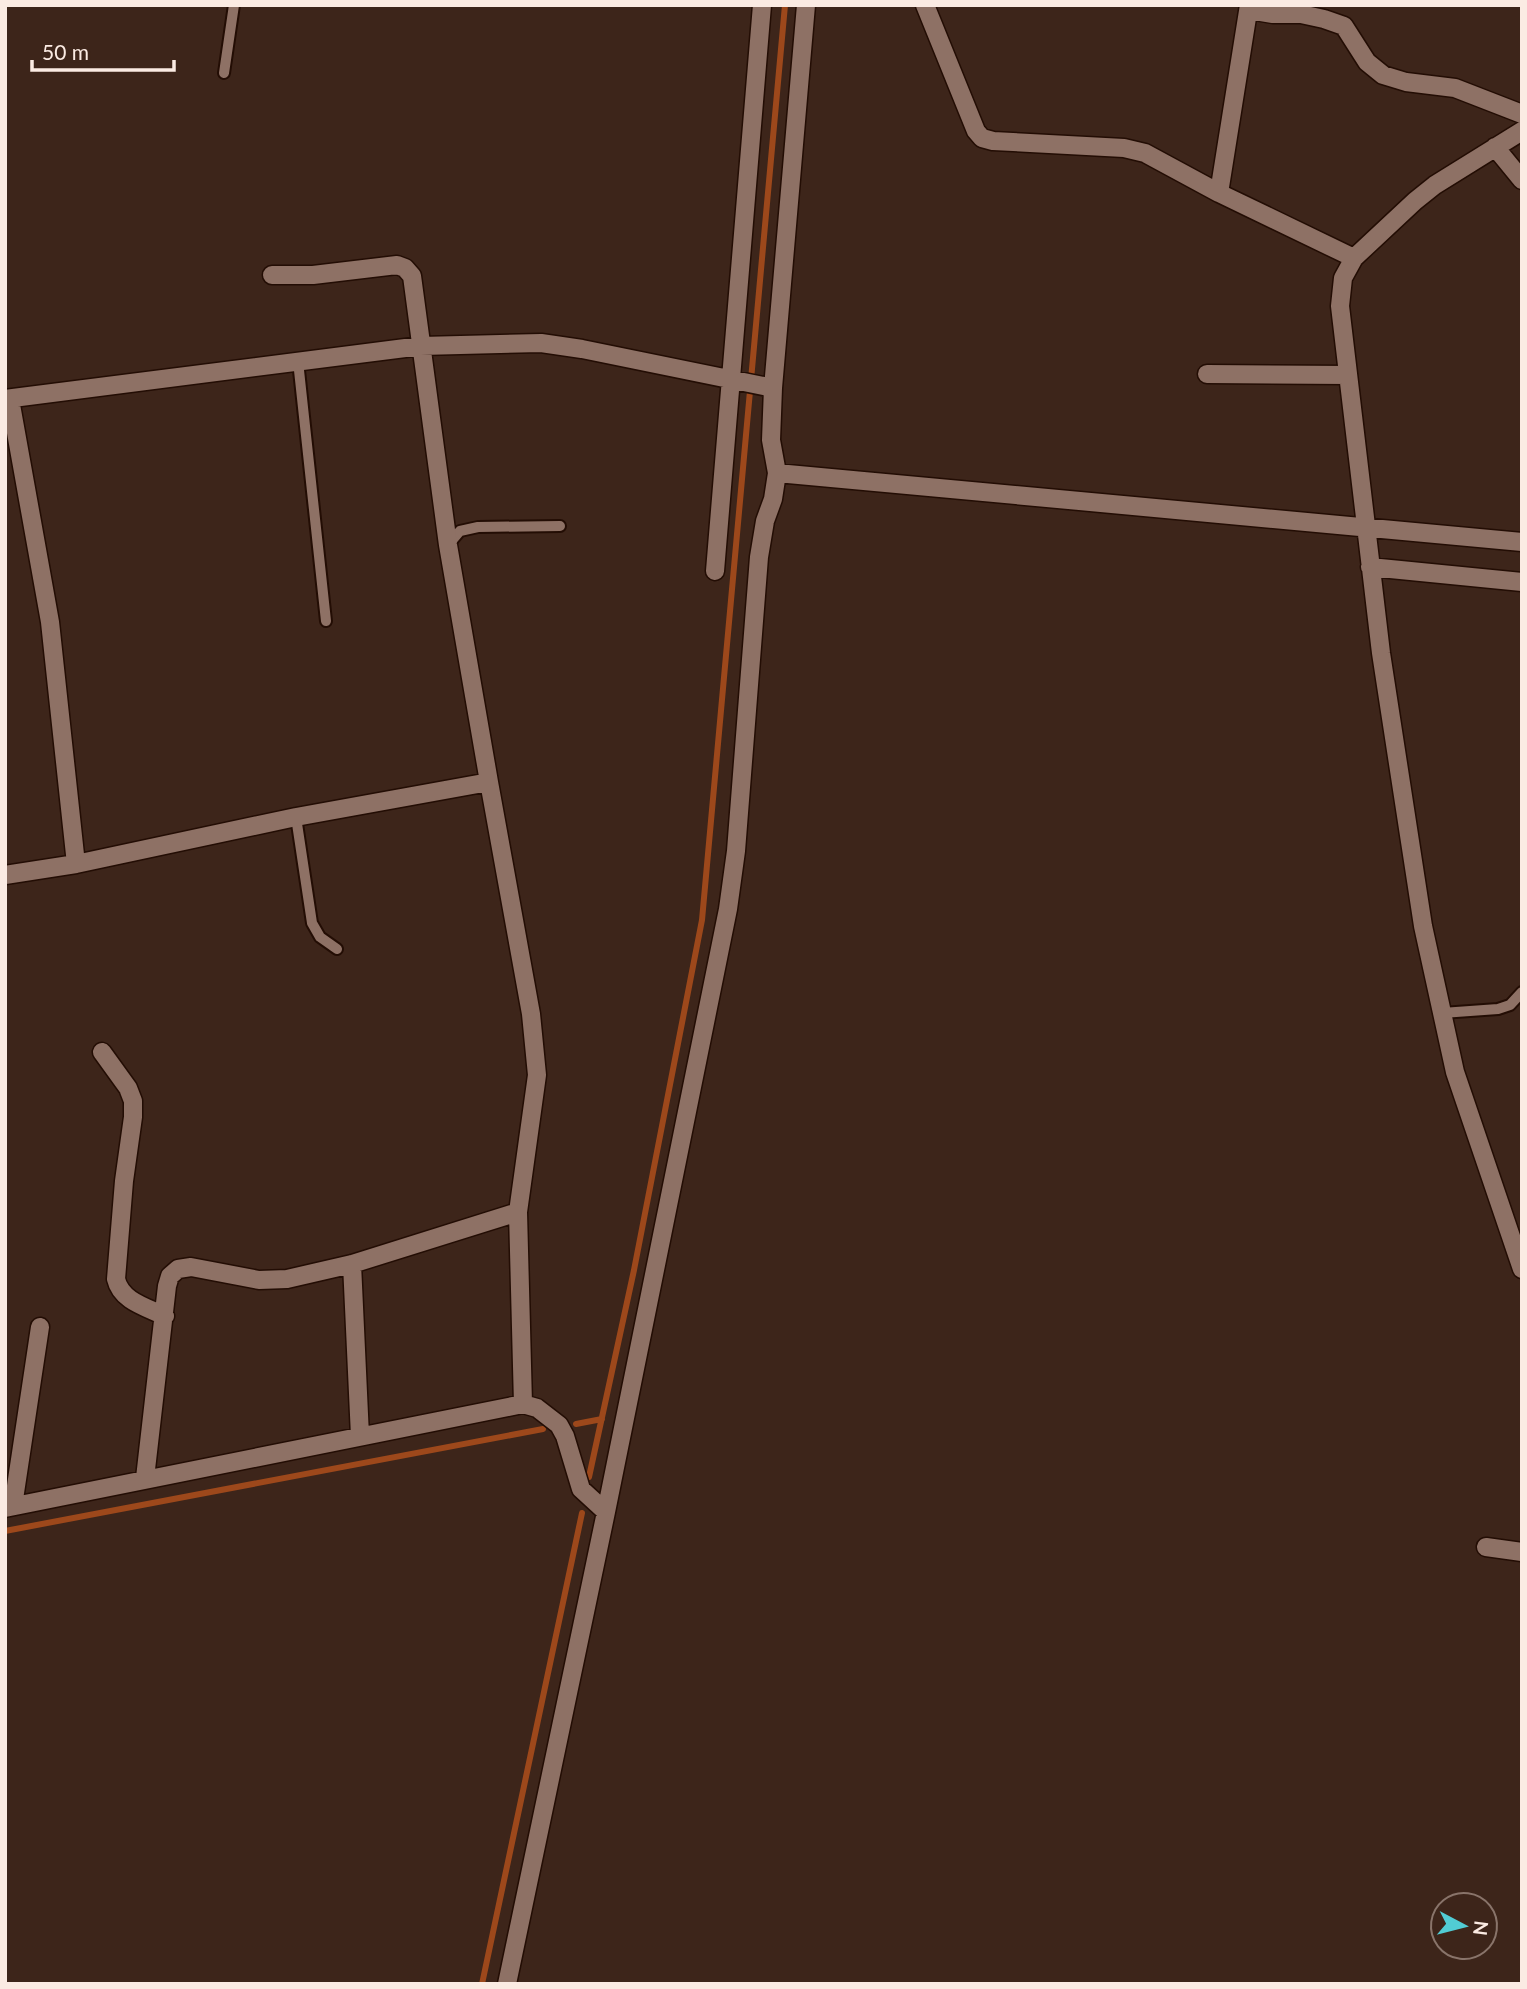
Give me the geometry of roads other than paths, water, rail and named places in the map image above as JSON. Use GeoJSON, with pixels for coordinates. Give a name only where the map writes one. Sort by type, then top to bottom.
{"type":"FeatureCollection","features":[{"type":"Feature","properties":{"kind":"street"},"geometry":{"type":"LineString","coordinates":[[715,571],[762,5]]}},
{"type":"Feature","properties":{"kind":"street"},"geometry":{"type":"LineString","coordinates":[[507,1984],[728,909],[736,851],[759,557],[765,521],[774,499],[777,473],[771,440],[773,388],[806,5]]}},
{"type":"Feature","properties":{"kind":"street"},"geometry":{"type":"LineString","coordinates":[[925,5],[976,131],[982,138],[993,141],[1124,148],[1145,153],[1219,193],[1354,258]]}},
{"type":"Feature","properties":{"kind":"street"},"geometry":{"type":"LineString","coordinates":[[1219,193],[1249,8],[1273,15],[1301,14],[1344,26],[1367,62],[1384,75],[1406,82],[1455,88],[1522,114]]}},
{"type":"Feature","properties":{"kind":"street"},"geometry":{"type":"LineString","coordinates":[[1522,131],[1415,201],[1354,258],[1343,278],[1340,306],[1381,653],[1419,899],[1462,1096],[1522,1269]]}},
{"type":"Feature","properties":{"kind":"street"},"geometry":{"type":"LineString","coordinates":[[1495,147],[1522,180]]}},
{"type":"Feature","properties":{"kind":"street"},"geometry":{"type":"LineString","coordinates":[[272,275],[313,275],[397,265],[405,268],[412,276],[447,545],[531,1014],[537,1075],[517,1212],[523,1404]]}},
{"type":"Feature","properties":{"kind":"street"},"geometry":{"type":"LineString","coordinates":[[76,864],[50,622],[8,399],[421,346],[541,343],[773,388]]}},
{"type":"Feature","properties":{"kind":"street"},"geometry":{"type":"LineString","coordinates":[[1207,374],[1348,375]]}},
{"type":"Feature","properties":{"kind":"street"},"geometry":{"type":"LineString","coordinates":[[777,473],[1367,532],[1522,542]]}},
{"type":"Feature","properties":{"kind":"street"},"geometry":{"type":"LineString","coordinates":[[1370,564],[1522,582]]}},
{"type":"Feature","properties":{"kind":"street"},"geometry":{"type":"LineString","coordinates":[[5,876],[76,864],[296,817],[489,782]]}},
{"type":"Feature","properties":{"kind":"street"},"geometry":{"type":"LineString","coordinates":[[102,1052],[128,1088],[133,1101],[116,1279],[118,1290],[124,1296],[165,1316]]}},
{"type":"Feature","properties":{"kind":"street"},"geometry":{"type":"LineString","coordinates":[[145,1478],[170,1276],[178,1269],[191,1267],[259,1280],[275,1280],[352,1264],[517,1212]]}},
{"type":"Feature","properties":{"kind":"street"},"geometry":{"type":"LineString","coordinates":[[352,1264],[360,1436]]}},
{"type":"Feature","properties":{"kind":"street"},"geometry":{"type":"LineString","coordinates":[[40,1327],[9,1507],[523,1404],[537,1408],[559,1425],[581,1489],[606,1512]]}},
{"type":"Feature","properties":{"kind":"street"},"geometry":{"type":"LineString","coordinates":[[1486,1547],[1522,1552]]}},
{"type":"Feature","properties":{"kind":"lane"},"geometry":{"type":"LineString","coordinates":[[224,73],[234,5]]}},
{"type":"Feature","properties":{"kind":"lane"},"geometry":{"type":"LineString","coordinates":[[298,361],[326,621]]}},
{"type":"Feature","properties":{"kind":"lane"},"geometry":{"type":"LineString","coordinates":[[447,545],[460,531],[478,527],[560,526]]}},
{"type":"Feature","properties":{"kind":"lane"},"geometry":{"type":"LineString","coordinates":[[296,817],[312,923],[320,937],[338,949]]}},
{"type":"Feature","properties":{"kind":"lane"},"geometry":{"type":"LineString","coordinates":[[1442,1013],[1498,1009],[1510,1005],[1522,992]]}},
{"type":"Feature","properties":{"kind":"waterway"},"geometry":{"type":"LineString","coordinates":[[589,1477],[634,1270],[702,920],[785,5]]}},
{"type":"Feature","properties":{"kind":"waterway"},"geometry":{"type":"LineString","coordinates":[[576,1424],[602,1419]]}},
{"type":"Feature","properties":{"kind":"waterway"},"geometry":{"type":"LineString","coordinates":[[5,1531],[543,1429]]}},
{"type":"Feature","properties":{"kind":"waterway"},"geometry":{"type":"LineString","coordinates":[[482,1984],[582,1513]]}}]}
